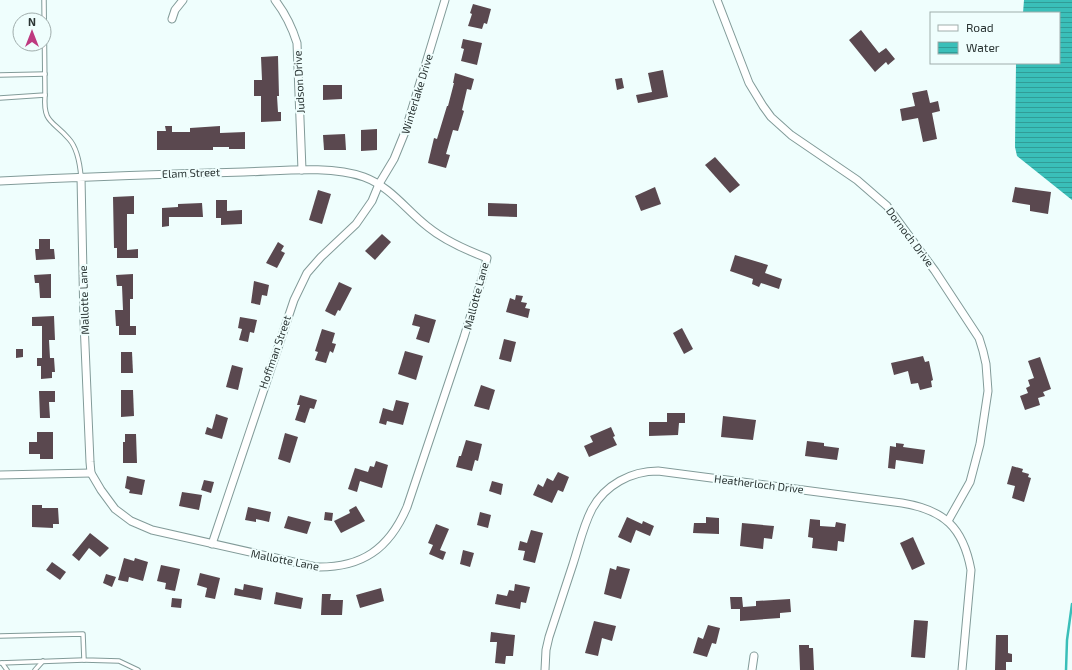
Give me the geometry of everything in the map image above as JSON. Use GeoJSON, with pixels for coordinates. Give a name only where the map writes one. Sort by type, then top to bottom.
{"type":"FeatureCollection","features":[{"type":"Feature","properties":{"kind":"street"},"geometry":{"type":"LineString","coordinates":[[172,19],[175,10],[183,0]]}},
{"type":"Feature","properties":{"kind":"street","name":"Judson Drive"},"geometry":{"type":"LineString","coordinates":[[275,0],[286,16],[294,32],[297,43],[302,170]]}},
{"type":"Feature","properties":{"kind":"street","name":"Winterlake Drive"},"geometry":{"type":"LineString","coordinates":[[380,184],[394,159],[405,132],[445,0]]}},
{"type":"Feature","properties":{"kind":"street","name":"Dornoch Drive"},"geometry":{"type":"LineString","coordinates":[[717,0],[749,83],[771,117],[801,143],[857,180],[887,206],[935,271],[979,338],[985,360],[988,384],[985,417],[970,482],[948,521]]}},
{"type":"Feature","properties":{"kind":"street","name":"Elam Street"},"geometry":{"type":"LineString","coordinates":[[0,181],[81,177],[324,170],[355,174],[380,184]]}},
{"type":"Feature","properties":{"kind":"street","name":"Mallotte Lane"},"geometry":{"type":"LineString","coordinates":[[81,177],[84,322],[91,473],[109,502],[122,515],[131,521],[160,532],[316,567],[331,568],[356,562],[375,552],[390,538],[401,520],[464,337],[484,275],[487,258],[466,250],[429,228],[380,184]]}},
{"type":"Feature","properties":{"kind":"street","name":"Hoffman Street"},"geometry":{"type":"LineString","coordinates":[[212,544],[285,324],[300,285],[307,273],[321,257],[356,224],[372,201],[380,184]]}},
{"type":"Feature","properties":{"kind":"street","name":"Heatherloch Drive"},"geometry":{"type":"LineString","coordinates":[[545,670],[546,650],[549,637],[592,509],[599,499],[620,481],[632,475],[646,471],[666,472],[902,503],[919,506],[933,511],[948,521],[964,543],[971,570],[962,670]]}},
{"type":"Feature","properties":{"kind":"street"},"geometry":{"type":"LineString","coordinates":[[0,475],[91,473]]}},
{"type":"Feature","properties":{"kind":"street"},"geometry":{"type":"LineString","coordinates":[[752,670],[754,656]]}},
{"type":"Feature","properties":{"kind":"lane"},"geometry":{"type":"LineString","coordinates":[[44,0],[46,95],[44,108],[48,119],[70,140],[79,161],[81,177]]}},
{"type":"Feature","properties":{"kind":"lane"},"geometry":{"type":"LineString","coordinates":[[0,75],[45,74]]}},
{"type":"Feature","properties":{"kind":"lane"},"geometry":{"type":"LineString","coordinates":[[0,98],[46,95]]}},
{"type":"Feature","properties":{"kind":"lane"},"geometry":{"type":"LineString","coordinates":[[0,636],[83,634],[84,660]]}},
{"type":"Feature","properties":{"kind":"lane"},"geometry":{"type":"LineString","coordinates":[[1,663],[84,660],[119,661],[138,670]]}},
{"type":"Feature","properties":{"kind":"lane"},"geometry":{"type":"LineString","coordinates":[[35,670],[43,661]]}},
{"type":"Feature","properties":{"kind":"lane"},"geometry":{"type":"LineString","coordinates":[[1,663],[8,670]]}},
{"type":"Feature","properties":{"kind":"water"},"geometry":{"type":"Polygon","coordinates":[[[1024,0],[1072,0],[1072,200],[1017,156],[1015,147],[1016,64],[1060,64],[1060,12],[1023,12],[1024,0]]]}},
{"type":"Feature","properties":{"kind":"building"},"geometry":{"type":"Polygon","coordinates":[[[473,4],[491,9],[487,24],[484,23],[482,29],[468,26],[472,14],[470,13],[473,4]]]}},
{"type":"Feature","properties":{"kind":"building"},"geometry":{"type":"Polygon","coordinates":[[[861,30],[879,53],[886,48],[895,59],[888,65],[886,62],[875,72],[849,40],[861,30]]]}},
{"type":"Feature","properties":{"kind":"building"},"geometry":{"type":"Polygon","coordinates":[[[463,39],[482,43],[477,65],[461,61],[464,49],[461,48],[463,39]]]}},
{"type":"Feature","properties":{"kind":"building"},"geometry":{"type":"Polygon","coordinates":[[[278,56],[279,96],[277,96],[278,112],[281,112],[281,121],[261,122],[261,96],[254,96],[254,80],[262,80],[261,57],[278,56]]]}},
{"type":"Feature","properties":{"kind":"building"},"geometry":{"type":"Polygon","coordinates":[[[663,70],[668,97],[638,103],[636,95],[652,92],[648,73],[663,70]]]}},
{"type":"Feature","properties":{"kind":"building"},"geometry":{"type":"Polygon","coordinates":[[[455,73],[474,79],[471,90],[467,89],[462,110],[464,111],[458,131],[453,130],[446,154],[450,155],[446,168],[428,163],[434,138],[437,139],[448,106],[455,73]]]}},
{"type":"Feature","properties":{"kind":"building"},"geometry":{"type":"Polygon","coordinates":[[[622,78],[624,88],[617,90],[615,79],[622,78]]]}},
{"type":"Feature","properties":{"kind":"building"},"geometry":{"type":"Polygon","coordinates":[[[323,85],[342,85],[342,99],[323,100],[323,85]]]}},
{"type":"Feature","properties":{"kind":"building"},"geometry":{"type":"Polygon","coordinates":[[[927,90],[930,103],[938,101],[940,111],[932,113],[937,139],[923,142],[918,118],[902,121],[900,109],[915,106],[912,93],[927,90]]]}},
{"type":"Feature","properties":{"kind":"building"},"geometry":{"type":"Polygon","coordinates":[[[165,126],[172,126],[172,132],[190,132],[190,128],[220,126],[220,133],[245,132],[245,149],[213,147],[213,150],[157,150],[157,131],[166,131],[165,126]]]}},
{"type":"Feature","properties":{"kind":"building"},"geometry":{"type":"Polygon","coordinates":[[[377,129],[377,150],[361,151],[361,130],[377,129]]]}},
{"type":"Feature","properties":{"kind":"building"},"geometry":{"type":"Polygon","coordinates":[[[345,134],[346,150],[324,150],[323,135],[345,134]]]}},
{"type":"Feature","properties":{"kind":"building"},"geometry":{"type":"Polygon","coordinates":[[[715,157],[740,185],[730,193],[705,165],[715,157]]]}},
{"type":"Feature","properties":{"kind":"building"},"geometry":{"type":"Polygon","coordinates":[[[655,187],[661,204],[641,211],[635,196],[655,187]]]}},
{"type":"Feature","properties":{"kind":"building"},"geometry":{"type":"Polygon","coordinates":[[[1015,187],[1051,192],[1048,214],[1030,211],[1030,205],[1012,202],[1015,187]]]}},
{"type":"Feature","properties":{"kind":"building"},"geometry":{"type":"Polygon","coordinates":[[[318,190],[331,194],[322,224],[309,220],[318,190]]]}},
{"type":"Feature","properties":{"kind":"building"},"geometry":{"type":"Polygon","coordinates":[[[134,196],[134,214],[127,214],[127,250],[138,249],[138,258],[117,258],[117,248],[114,248],[113,197],[134,196]]]}},
{"type":"Feature","properties":{"kind":"building"},"geometry":{"type":"Polygon","coordinates":[[[216,200],[227,200],[227,211],[242,210],[242,224],[221,225],[221,218],[216,218],[216,200]]]}},
{"type":"Feature","properties":{"kind":"building"},"geometry":{"type":"Polygon","coordinates":[[[202,203],[203,217],[169,217],[169,226],[162,227],[162,208],[178,207],[178,204],[202,203]]]}},
{"type":"Feature","properties":{"kind":"building"},"geometry":{"type":"Polygon","coordinates":[[[488,203],[517,204],[517,217],[488,216],[488,203]]]}},
{"type":"Feature","properties":{"kind":"building"},"geometry":{"type":"Polygon","coordinates":[[[382,234],[391,242],[375,260],[365,251],[382,234]]]}},
{"type":"Feature","properties":{"kind":"building"},"geometry":{"type":"Polygon","coordinates":[[[39,239],[50,239],[50,249],[54,249],[55,259],[36,260],[35,249],[39,249],[39,239]]]}},
{"type":"Feature","properties":{"kind":"building"},"geometry":{"type":"Polygon","coordinates":[[[278,242],[284,246],[281,251],[285,253],[277,268],[266,263],[278,242]]]}},
{"type":"Feature","properties":{"kind":"building"},"geometry":{"type":"Polygon","coordinates":[[[735,255],[768,265],[765,273],[782,279],[779,289],[761,283],[759,287],[752,284],[753,279],[730,271],[735,255]]]}},
{"type":"Feature","properties":{"kind":"building"},"geometry":{"type":"Polygon","coordinates":[[[51,274],[51,298],[40,298],[39,283],[35,283],[34,275],[51,274]]]}},
{"type":"Feature","properties":{"kind":"building"},"geometry":{"type":"Polygon","coordinates":[[[133,274],[133,299],[130,299],[130,326],[136,326],[136,335],[119,335],[119,326],[116,326],[115,310],[123,310],[122,286],[117,286],[116,275],[133,274]]]}},
{"type":"Feature","properties":{"kind":"building"},"geometry":{"type":"Polygon","coordinates":[[[254,281],[269,285],[267,296],[262,295],[260,305],[251,303],[254,281]]]}},
{"type":"Feature","properties":{"kind":"building"},"geometry":{"type":"Polygon","coordinates":[[[339,282],[352,288],[340,311],[338,310],[335,316],[325,311],[339,282]]]}},
{"type":"Feature","properties":{"kind":"building"},"geometry":{"type":"Polygon","coordinates":[[[516,295],[523,296],[521,302],[527,303],[525,308],[530,309],[528,318],[506,312],[510,298],[515,300],[516,295]]]}},
{"type":"Feature","properties":{"kind":"building"},"geometry":{"type":"Polygon","coordinates":[[[415,314],[436,320],[429,343],[416,339],[420,327],[412,325],[415,314]]]}},
{"type":"Feature","properties":{"kind":"building"},"geometry":{"type":"Polygon","coordinates":[[[54,316],[55,340],[49,340],[50,358],[54,358],[55,372],[52,372],[52,378],[41,379],[41,366],[37,366],[37,358],[42,358],[42,326],[32,326],[32,317],[54,316]]]}},
{"type":"Feature","properties":{"kind":"building"},"geometry":{"type":"Polygon","coordinates":[[[240,317],[257,320],[254,333],[250,332],[248,342],[239,340],[242,329],[238,328],[240,317]]]}},
{"type":"Feature","properties":{"kind":"building"},"geometry":{"type":"Polygon","coordinates":[[[682,328],[693,349],[684,354],[673,333],[682,328]]]}},
{"type":"Feature","properties":{"kind":"building"},"geometry":{"type":"Polygon","coordinates":[[[322,329],[335,333],[332,343],[336,344],[333,353],[330,351],[326,363],[315,360],[318,352],[315,351],[322,329]]]}},
{"type":"Feature","properties":{"kind":"building"},"geometry":{"type":"Polygon","coordinates":[[[504,339],[516,342],[511,362],[499,359],[504,339]]]}},
{"type":"Feature","properties":{"kind":"building"},"geometry":{"type":"Polygon","coordinates":[[[16,349],[23,349],[23,357],[16,358],[16,349]]]}},
{"type":"Feature","properties":{"kind":"building"},"geometry":{"type":"Polygon","coordinates":[[[405,351],[423,356],[416,380],[398,374],[405,351]]]}},
{"type":"Feature","properties":{"kind":"building"},"geometry":{"type":"Polygon","coordinates":[[[121,352],[132,352],[133,373],[121,373],[121,352]]]}},
{"type":"Feature","properties":{"kind":"building"},"geometry":{"type":"Polygon","coordinates":[[[923,356],[925,362],[929,361],[933,380],[931,381],[932,387],[920,390],[918,383],[911,384],[908,371],[894,375],[891,363],[923,356]]]}},
{"type":"Feature","properties":{"kind":"building"},"geometry":{"type":"Polygon","coordinates":[[[1040,357],[1051,389],[1043,392],[1045,396],[1038,398],[1040,405],[1025,410],[1020,396],[1028,393],[1026,388],[1030,386],[1028,380],[1034,378],[1028,361],[1040,357]]]}},
{"type":"Feature","properties":{"kind":"building"},"geometry":{"type":"Polygon","coordinates":[[[232,365],[243,368],[238,390],[226,387],[232,365]]]}},
{"type":"Feature","properties":{"kind":"building"},"geometry":{"type":"Polygon","coordinates":[[[481,385],[495,390],[489,410],[474,406],[481,385]]]}},
{"type":"Feature","properties":{"kind":"building"},"geometry":{"type":"Polygon","coordinates":[[[121,390],[133,390],[134,416],[121,417],[121,390]]]}},
{"type":"Feature","properties":{"kind":"building"},"geometry":{"type":"Polygon","coordinates":[[[39,391],[55,391],[55,402],[49,402],[50,418],[40,418],[39,391]]]}},
{"type":"Feature","properties":{"kind":"building"},"geometry":{"type":"Polygon","coordinates":[[[300,395],[317,400],[314,409],[310,408],[305,423],[295,420],[300,405],[297,405],[300,395]]]}},
{"type":"Feature","properties":{"kind":"building"},"geometry":{"type":"Polygon","coordinates":[[[396,400],[409,403],[403,425],[387,421],[386,425],[379,423],[383,408],[393,411],[396,400]]]}},
{"type":"Feature","properties":{"kind":"building"},"geometry":{"type":"Polygon","coordinates":[[[667,413],[685,413],[685,423],[679,423],[678,435],[649,436],[649,422],[667,422],[667,413]]]}},
{"type":"Feature","properties":{"kind":"building"},"geometry":{"type":"Polygon","coordinates":[[[216,414],[228,418],[222,439],[205,434],[207,427],[212,429],[216,414]]]}},
{"type":"Feature","properties":{"kind":"building"},"geometry":{"type":"Polygon","coordinates":[[[723,416],[756,420],[753,440],[721,437],[723,416]]]}},
{"type":"Feature","properties":{"kind":"building"},"geometry":{"type":"Polygon","coordinates":[[[611,427],[615,436],[613,437],[617,445],[589,457],[584,446],[593,442],[590,436],[611,427]]]}},
{"type":"Feature","properties":{"kind":"building"},"geometry":{"type":"Polygon","coordinates":[[[37,432],[53,432],[53,459],[40,459],[40,454],[29,454],[29,442],[37,442],[37,432]]]}},
{"type":"Feature","properties":{"kind":"building"},"geometry":{"type":"Polygon","coordinates":[[[285,433],[298,437],[290,463],[278,459],[285,433]]]}},
{"type":"Feature","properties":{"kind":"building"},"geometry":{"type":"Polygon","coordinates":[[[125,434],[136,434],[137,463],[123,463],[123,442],[125,442],[125,434]]]}},
{"type":"Feature","properties":{"kind":"building"},"geometry":{"type":"Polygon","coordinates":[[[466,440],[482,444],[478,461],[475,460],[472,471],[456,467],[466,440]]]}},
{"type":"Feature","properties":{"kind":"building"},"geometry":{"type":"Polygon","coordinates":[[[807,441],[824,443],[824,446],[839,448],[837,460],[805,456],[807,441]]]}},
{"type":"Feature","properties":{"kind":"building"},"geometry":{"type":"Polygon","coordinates":[[[896,443],[904,444],[903,447],[925,450],[923,464],[896,460],[895,469],[888,468],[890,446],[896,447],[896,443]]]}},
{"type":"Feature","properties":{"kind":"building"},"geometry":{"type":"Polygon","coordinates":[[[376,461],[388,465],[382,488],[360,481],[357,492],[348,489],[355,468],[368,472],[370,466],[374,467],[376,461]]]}},
{"type":"Feature","properties":{"kind":"building"},"geometry":{"type":"Polygon","coordinates":[[[1012,466],[1023,469],[1022,472],[1029,474],[1028,477],[1031,478],[1024,502],[1012,498],[1015,486],[1007,484],[1012,466]]]}},
{"type":"Feature","properties":{"kind":"building"},"geometry":{"type":"Polygon","coordinates":[[[558,472],[569,477],[563,492],[558,490],[552,503],[533,495],[538,484],[543,487],[547,478],[553,481],[558,472]]]}},
{"type":"Feature","properties":{"kind":"building"},"geometry":{"type":"Polygon","coordinates":[[[127,476],[145,480],[142,495],[129,493],[130,490],[125,488],[127,476]]]}},
{"type":"Feature","properties":{"kind":"building"},"geometry":{"type":"Polygon","coordinates":[[[204,480],[214,482],[211,493],[201,490],[204,480]]]}},
{"type":"Feature","properties":{"kind":"building"},"geometry":{"type":"Polygon","coordinates":[[[492,481],[503,484],[501,495],[489,491],[492,481]]]}},
{"type":"Feature","properties":{"kind":"building"},"geometry":{"type":"Polygon","coordinates":[[[182,492],[202,495],[199,510],[179,506],[182,492]]]}},
{"type":"Feature","properties":{"kind":"building"},"geometry":{"type":"Polygon","coordinates":[[[32,505],[42,505],[42,508],[58,508],[59,524],[53,524],[53,528],[32,527],[32,505]]]}},
{"type":"Feature","properties":{"kind":"building"},"geometry":{"type":"Polygon","coordinates":[[[356,506],[365,521],[341,533],[334,521],[350,513],[349,510],[356,506]]]}},
{"type":"Feature","properties":{"kind":"building"},"geometry":{"type":"Polygon","coordinates":[[[248,507],[271,512],[269,522],[256,519],[256,522],[245,520],[248,507]]]}},
{"type":"Feature","properties":{"kind":"building"},"geometry":{"type":"Polygon","coordinates":[[[325,512],[333,513],[332,521],[324,520],[325,512]]]}},
{"type":"Feature","properties":{"kind":"building"},"geometry":{"type":"Polygon","coordinates":[[[480,512],[491,515],[488,528],[477,525],[480,512]]]}},
{"type":"Feature","properties":{"kind":"building"},"geometry":{"type":"Polygon","coordinates":[[[288,516],[311,522],[307,534],[284,528],[288,516]]]}},
{"type":"Feature","properties":{"kind":"building"},"geometry":{"type":"Polygon","coordinates":[[[627,517],[642,524],[643,521],[654,526],[650,536],[636,530],[631,543],[618,537],[627,517]]]}},
{"type":"Feature","properties":{"kind":"building"},"geometry":{"type":"Polygon","coordinates":[[[706,517],[719,518],[719,534],[693,533],[694,523],[706,523],[706,517]]]}},
{"type":"Feature","properties":{"kind":"building"},"geometry":{"type":"Polygon","coordinates":[[[810,519],[820,520],[820,526],[835,527],[836,522],[846,524],[844,542],[838,541],[837,551],[812,548],[813,538],[808,537],[810,519]]]}},
{"type":"Feature","properties":{"kind":"building"},"geometry":{"type":"Polygon","coordinates":[[[742,523],[774,526],[772,539],[764,538],[763,549],[740,546],[742,523]]]}},
{"type":"Feature","properties":{"kind":"building"},"geometry":{"type":"Polygon","coordinates":[[[436,524],[449,529],[440,550],[446,552],[443,560],[429,554],[433,545],[428,543],[436,524]]]}},
{"type":"Feature","properties":{"kind":"building"},"geometry":{"type":"Polygon","coordinates":[[[531,530],[543,533],[535,563],[523,560],[525,551],[518,550],[520,541],[527,543],[531,530]]]}},
{"type":"Feature","properties":{"kind":"building"},"geometry":{"type":"Polygon","coordinates":[[[90,533],[109,548],[100,557],[89,548],[79,561],[72,555],[90,533]]]}},
{"type":"Feature","properties":{"kind":"building"},"geometry":{"type":"Polygon","coordinates":[[[913,537],[925,564],[912,570],[900,543],[913,537]]]}},
{"type":"Feature","properties":{"kind":"building"},"geometry":{"type":"Polygon","coordinates":[[[463,550],[474,553],[470,567],[460,564],[463,550]]]}},
{"type":"Feature","properties":{"kind":"building"},"geometry":{"type":"Polygon","coordinates":[[[124,558],[134,561],[135,558],[148,562],[143,581],[129,577],[128,582],[118,580],[124,558]]]}},
{"type":"Feature","properties":{"kind":"building"},"geometry":{"type":"Polygon","coordinates":[[[52,562],[66,572],[60,580],[46,570],[52,562]]]}},
{"type":"Feature","properties":{"kind":"building"},"geometry":{"type":"Polygon","coordinates":[[[161,565],[180,569],[175,591],[165,589],[166,583],[157,581],[161,565]]]}},
{"type":"Feature","properties":{"kind":"building"},"geometry":{"type":"Polygon","coordinates":[[[617,566],[630,569],[621,599],[604,594],[610,568],[616,570],[617,566]]]}},
{"type":"Feature","properties":{"kind":"building"},"geometry":{"type":"Polygon","coordinates":[[[200,573],[220,578],[215,599],[205,597],[207,588],[197,585],[200,573]]]}},
{"type":"Feature","properties":{"kind":"building"},"geometry":{"type":"Polygon","coordinates":[[[106,574],[116,577],[112,587],[103,583],[106,574]]]}},
{"type":"Feature","properties":{"kind":"building"},"geometry":{"type":"Polygon","coordinates":[[[244,584],[263,588],[261,600],[234,595],[235,588],[243,590],[244,584]]]}},
{"type":"Feature","properties":{"kind":"building"},"geometry":{"type":"Polygon","coordinates":[[[515,584],[530,587],[526,603],[521,602],[520,609],[495,604],[497,594],[507,596],[509,590],[514,591],[515,584]]]}},
{"type":"Feature","properties":{"kind":"building"},"geometry":{"type":"Polygon","coordinates":[[[381,588],[384,601],[360,608],[356,595],[381,588]]]}},
{"type":"Feature","properties":{"kind":"building"},"geometry":{"type":"Polygon","coordinates":[[[276,592],[303,598],[301,609],[274,604],[276,592]]]}},
{"type":"Feature","properties":{"kind":"building"},"geometry":{"type":"Polygon","coordinates":[[[322,594],[331,594],[330,600],[343,600],[342,615],[321,615],[322,594]]]}},
{"type":"Feature","properties":{"kind":"building"},"geometry":{"type":"Polygon","coordinates":[[[730,597],[742,597],[743,607],[756,606],[756,601],[790,599],[791,612],[780,613],[780,618],[740,621],[740,609],[731,609],[730,597]]]}},
{"type":"Feature","properties":{"kind":"building"},"geometry":{"type":"Polygon","coordinates":[[[172,598],[182,599],[181,608],[171,607],[172,598]]]}},
{"type":"Feature","properties":{"kind":"building"},"geometry":{"type":"Polygon","coordinates":[[[914,620],[928,621],[925,658],[911,657],[914,620]]]}},
{"type":"Feature","properties":{"kind":"building"},"geometry":{"type":"Polygon","coordinates":[[[594,621],[616,626],[612,641],[602,638],[598,656],[585,653],[594,621]]]}},
{"type":"Feature","properties":{"kind":"building"},"geometry":{"type":"Polygon","coordinates":[[[708,625],[720,628],[716,644],[712,643],[707,657],[693,653],[698,637],[703,639],[708,625]]]}},
{"type":"Feature","properties":{"kind":"building"},"geometry":{"type":"Polygon","coordinates":[[[491,632],[515,635],[513,656],[506,656],[505,664],[495,663],[497,642],[490,642],[491,632]]]}},
{"type":"Feature","properties":{"kind":"building"},"geometry":{"type":"Polygon","coordinates":[[[996,635],[1008,635],[1008,653],[1012,654],[1012,662],[1006,662],[1006,670],[995,670],[996,635]]]}},
{"type":"Feature","properties":{"kind":"building"},"geometry":{"type":"Polygon","coordinates":[[[799,645],[809,645],[809,648],[813,648],[814,670],[800,670],[799,645]]]}},
{"type":"Feature","properties":{"kind":"waterway"},"geometry":{"type":"LineString","coordinates":[[1066,670],[1067,640],[1072,604]]}}]}
